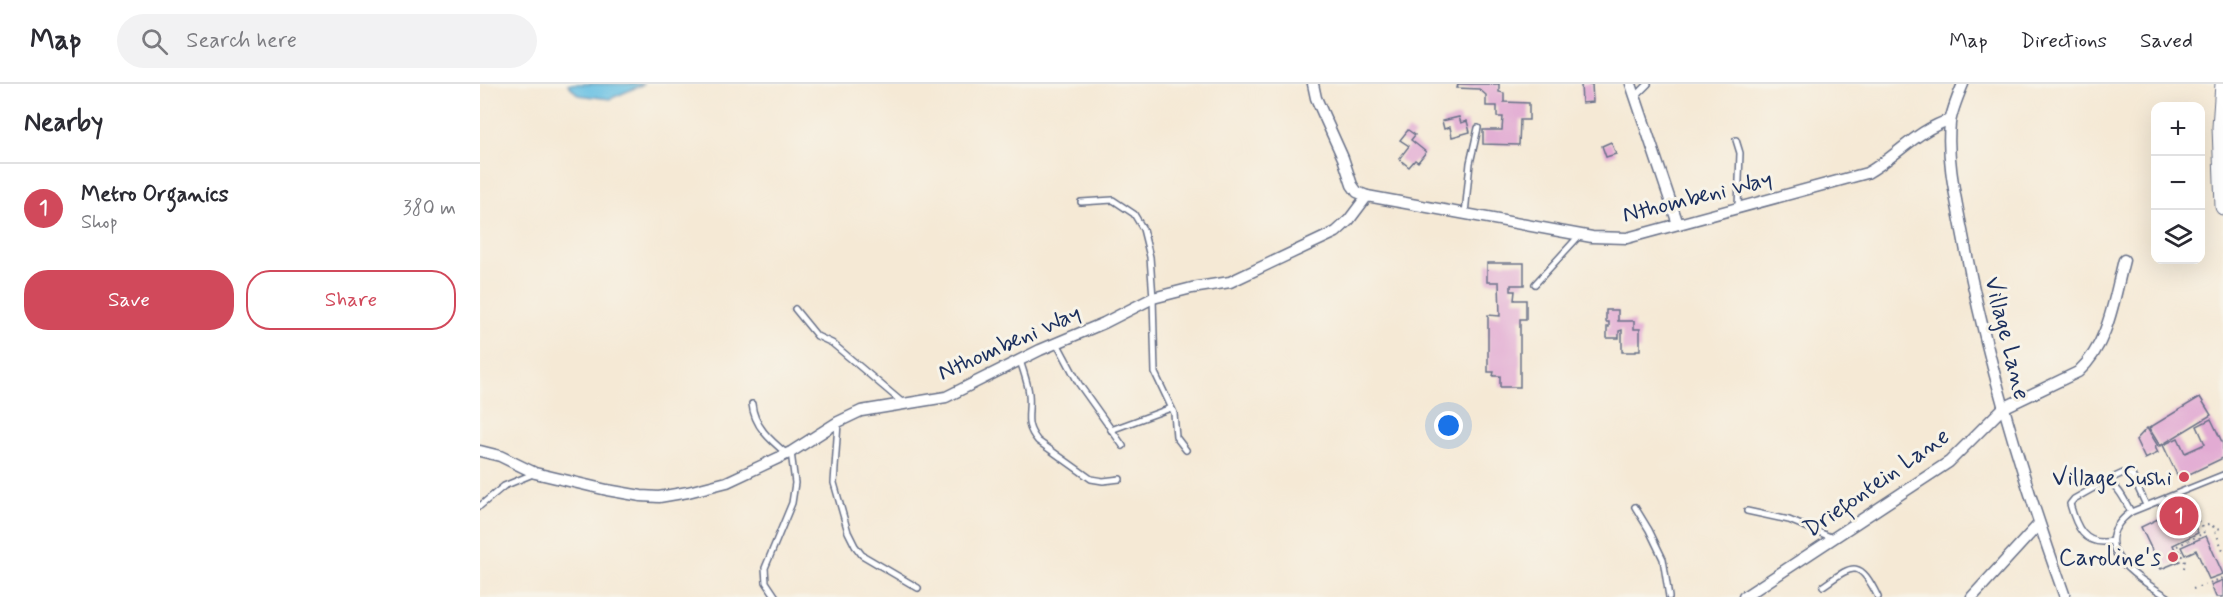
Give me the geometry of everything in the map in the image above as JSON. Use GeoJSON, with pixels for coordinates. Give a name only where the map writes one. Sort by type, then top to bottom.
{"type":"FeatureCollection","features":[{"type":"Feature","properties":{"kind":"main road"},"geometry":{"type":"LineString","coordinates":[[2223,84],[2220,127],[2223,207]]}},
{"type":"Feature","properties":{"kind":"street"},"geometry":{"type":"LineString","coordinates":[[1312,84],[1352,185],[1357,192],[1367,196]]}},
{"type":"Feature","properties":{"kind":"street"},"geometry":{"type":"LineString","coordinates":[[1631,84],[1678,224]]}},
{"type":"Feature","properties":{"kind":"street","name":"Village Lane"},"geometry":{"type":"LineString","coordinates":[[1963,84],[1950,120],[1951,161],[1961,225],[1987,350],[2003,408],[2039,524],[2065,597]]}},
{"type":"Feature","properties":{"kind":"street","name":"Nthombeni Way"},"geometry":{"type":"LineString","coordinates":[[480,451],[500,456],[535,473],[607,490],[641,496],[688,492],[727,482],[789,453],[838,422],[861,411],[946,397],[1153,298],[1192,288],[1230,282],[1344,226],[1367,196],[1580,235],[1612,239],[1627,238],[1868,173],[1884,164],[1928,129],[1950,120]]}},
{"type":"Feature","properties":{"kind":"street","name":"Driefontein Lane"},"geometry":{"type":"LineString","coordinates":[[1744,597],[1949,462],[2003,408],[2078,372],[2087,363],[2103,335],[2124,260]]}},
{"type":"Feature","properties":{"kind":"street"},"geometry":{"type":"LineString","coordinates":[[1972,597],[2039,524]]}},
{"type":"Feature","properties":{"kind":"lane"},"geometry":{"type":"LineString","coordinates":[[1636,96],[1648,84]]}},
{"type":"Feature","properties":{"kind":"lane"},"geometry":{"type":"LineString","coordinates":[[1465,214],[1470,163],[1478,128]]}},
{"type":"Feature","properties":{"kind":"lane"},"geometry":{"type":"LineString","coordinates":[[1736,140],[1740,153],[1738,207]]}},
{"type":"Feature","properties":{"kind":"lane"},"geometry":{"type":"LineString","coordinates":[[1081,202],[1113,200],[1126,207],[1140,222],[1150,257],[1155,373],[1171,408],[1176,437],[1186,450]]}},
{"type":"Feature","properties":{"kind":"lane"},"geometry":{"type":"LineString","coordinates":[[1535,284],[1580,235]]}},
{"type":"Feature","properties":{"kind":"lane"},"geometry":{"type":"LineString","coordinates":[[795,309],[817,336],[839,349],[904,404]]}},
{"type":"Feature","properties":{"kind":"lane"},"geometry":{"type":"LineString","coordinates":[[1057,343],[1079,384],[1123,446]]}},
{"type":"Feature","properties":{"kind":"lane"},"geometry":{"type":"LineString","coordinates":[[1020,360],[1029,392],[1029,424],[1032,434],[1038,441],[1091,478],[1103,481],[1120,479]]}},
{"type":"Feature","properties":{"kind":"lane"},"geometry":{"type":"LineString","coordinates":[[752,404],[756,422],[771,441],[789,453],[795,483],[792,503],[765,568],[766,582],[776,597]]}},
{"type":"Feature","properties":{"kind":"lane"},"geometry":{"type":"LineString","coordinates":[[1111,430],[1171,408]]}},
{"type":"Feature","properties":{"kind":"lane"},"geometry":{"type":"LineString","coordinates":[[838,422],[834,483],[848,532],[862,555],[918,588]]}},
{"type":"Feature","properties":{"kind":"lane"},"geometry":{"type":"LineString","coordinates":[[480,506],[504,486],[535,473]]}},
{"type":"Feature","properties":{"kind":"lane"},"geometry":{"type":"LineString","coordinates":[[2112,541],[2103,543],[2089,538],[2077,527],[2070,504],[2074,499],[2123,473],[2132,475],[2146,505]]}},
{"type":"Feature","properties":{"kind":"lane"},"geometry":{"type":"LineString","coordinates":[[2168,597],[2134,575],[2124,565],[2112,541],[2113,533],[2131,512],[2223,475]]}},
{"type":"Feature","properties":{"kind":"lane"},"geometry":{"type":"LineString","coordinates":[[2106,481],[2112,483],[2118,490],[2131,512]]}},
{"type":"Feature","properties":{"kind":"lane"},"geometry":{"type":"LineString","coordinates":[[1635,507],[1653,536],[1663,559],[1669,597]]}},
{"type":"Feature","properties":{"kind":"lane"},"geometry":{"type":"LineString","coordinates":[[1747,511],[1789,520],[1835,538]]}},
{"type":"Feature","properties":{"kind":"lane"},"geometry":{"type":"LineString","coordinates":[[1823,586],[1847,569],[1853,568],[1861,572],[1878,597]]}},
{"type":"Feature","properties":{"kind":"path"},"geometry":{"type":"LineString","coordinates":[[2184,568],[2185,562],[2177,546],[2204,533],[2185,491]]}},
{"type":"Feature","properties":{"kind":"path"},"geometry":{"type":"LineString","coordinates":[[2202,527],[2208,524],[2223,530]]}},
{"type":"Feature","properties":{"kind":"path"},"geometry":{"type":"LineString","coordinates":[[2214,526],[2223,550]]}},
{"type":"Feature","properties":{"kind":"path"},"geometry":{"type":"LineString","coordinates":[[2193,589],[2223,578]]}},
{"type":"Feature","properties":{"kind":"water"},"geometry":{"type":"Polygon","coordinates":[[[568,84],[644,84],[610,99],[578,95],[568,84]]]}},
{"type":"Feature","properties":{"kind":"building"},"geometry":{"type":"Polygon","coordinates":[[[1458,84],[1499,84],[1499,92],[1504,93],[1504,102],[1529,103],[1529,120],[1520,120],[1519,145],[1483,144],[1483,130],[1502,130],[1503,117],[1497,117],[1497,106],[1486,106],[1486,95],[1479,89],[1457,88],[1458,84]]]}},
{"type":"Feature","properties":{"kind":"building"},"geometry":{"type":"Polygon","coordinates":[[[1581,84],[1592,84],[1593,102],[1582,103],[1581,84]]]}},
{"type":"Feature","properties":{"kind":"building"},"geometry":{"type":"Polygon","coordinates":[[[1459,117],[1461,123],[1467,121],[1470,132],[1452,137],[1450,127],[1444,129],[1442,121],[1459,117]]]}},
{"type":"Feature","properties":{"kind":"building"},"geometry":{"type":"Polygon","coordinates":[[[1408,130],[1415,135],[1411,140],[1426,152],[1418,162],[1415,160],[1409,167],[1399,159],[1409,146],[1400,140],[1408,130]]]}},
{"type":"Feature","properties":{"kind":"building"},"geometry":{"type":"Polygon","coordinates":[[[1611,142],[1616,154],[1606,157],[1602,146],[1611,142]]]}},
{"type":"Feature","properties":{"kind":"building"},"geometry":{"type":"Polygon","coordinates":[[[1487,263],[1524,263],[1524,285],[1511,285],[1511,291],[1515,291],[1514,300],[1526,300],[1526,319],[1520,319],[1520,387],[1500,387],[1500,376],[1493,376],[1494,372],[1488,372],[1488,315],[1500,316],[1499,282],[1487,282],[1487,263]]]}},
{"type":"Feature","properties":{"kind":"building"},"geometry":{"type":"Polygon","coordinates":[[[1606,310],[1618,310],[1618,321],[1634,321],[1634,329],[1640,329],[1640,350],[1622,352],[1622,330],[1619,331],[1619,338],[1607,338],[1609,322],[1606,322],[1606,310]]]}},
{"type":"Feature","properties":{"kind":"building"},"geometry":{"type":"Polygon","coordinates":[[[2200,397],[2211,415],[2160,446],[2149,428],[2200,397]]]}},
{"type":"Feature","properties":{"kind":"building"},"geometry":{"type":"Polygon","coordinates":[[[2211,419],[2223,444],[2223,458],[2179,479],[2163,445],[2178,438],[2185,453],[2205,444],[2197,426],[2211,419]]]}},
{"type":"Feature","properties":{"kind":"building"},"geometry":{"type":"Polygon","coordinates":[[[2147,428],[2158,446],[2155,447],[2158,453],[2145,459],[2136,440],[2147,428]]]}},
{"type":"Feature","properties":{"kind":"building"},"geometry":{"type":"Polygon","coordinates":[[[2185,506],[2198,533],[2173,545],[2180,561],[2161,569],[2141,527],[2185,506]]]}},
{"type":"Feature","properties":{"kind":"building"},"geometry":{"type":"Polygon","coordinates":[[[2206,536],[2223,574],[2209,579],[2196,550],[2185,555],[2181,547],[2206,536]]]}},
{"type":"Feature","properties":{"kind":"building"},"geometry":{"type":"Polygon","coordinates":[[[2223,580],[2223,597],[2216,597],[2211,585],[2223,580]]]}},
{"type":"Feature","properties":{"kind":"place","name":"Village Sushi"},"geometry":{"type":"Point","coordinates":[2184,477]}},
{"type":"Feature","properties":{"kind":"place","name":"Metro Organics"},"geometry":{"type":"Point","coordinates":[2179,516]}},
{"type":"Feature","properties":{"kind":"place","name":"Caroline's"},"geometry":{"type":"Point","coordinates":[2173,557]}}]}
